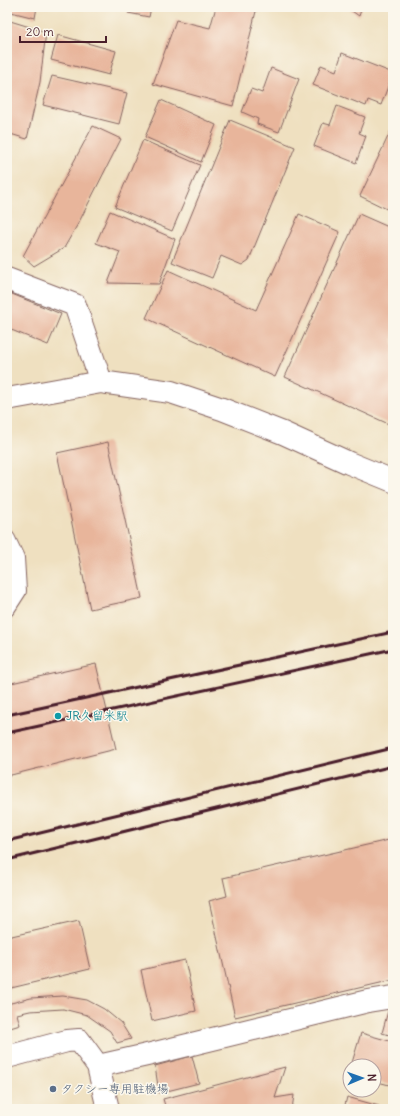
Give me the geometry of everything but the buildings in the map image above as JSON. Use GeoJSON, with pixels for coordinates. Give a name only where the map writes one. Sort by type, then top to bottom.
{"type":"FeatureCollection","features":[{"type":"Feature","properties":{"kind":"street"},"geometry":{"type":"LineString","coordinates":[[7,279],[75,305],[101,382]]}},
{"type":"Feature","properties":{"kind":"street"},"geometry":{"type":"LineString","coordinates":[[7,399],[101,382],[171,392],[222,409],[283,433],[393,481]]}},
{"type":"Feature","properties":{"kind":"street"},"geometry":{"type":"LineString","coordinates":[[98,1066],[368,1001],[393,997]]}},
{"type":"Feature","properties":{"kind":"street"},"geometry":{"type":"LineString","coordinates":[[7,1056],[67,1041],[79,1040],[98,1066],[108,1109]]}},
{"type":"Feature","properties":{"kind":"lane"},"geometry":{"type":"LineString","coordinates":[[7,539],[16,558],[18,591],[7,608]]}},
{"type":"Feature","properties":{"kind":"railway"},"geometry":{"type":"LineString","coordinates":[[7,715],[393,632]]}},
{"type":"Feature","properties":{"kind":"railway"},"geometry":{"type":"LineString","coordinates":[[7,733],[393,649]]}},
{"type":"Feature","properties":{"kind":"railway"},"geometry":{"type":"LineString","coordinates":[[7,841],[393,748]]}},
{"type":"Feature","properties":{"kind":"railway"},"geometry":{"type":"LineString","coordinates":[[7,860],[393,766]]}},
{"type":"Feature","properties":{"kind":"place","name":"JR久留米駅"},"geometry":{"type":"Point","coordinates":[58,716]}},
{"type":"Feature","properties":{"kind":"place","name":"タクシー専用駐機場"},"geometry":{"type":"Point","coordinates":[53,1089]}}]}
